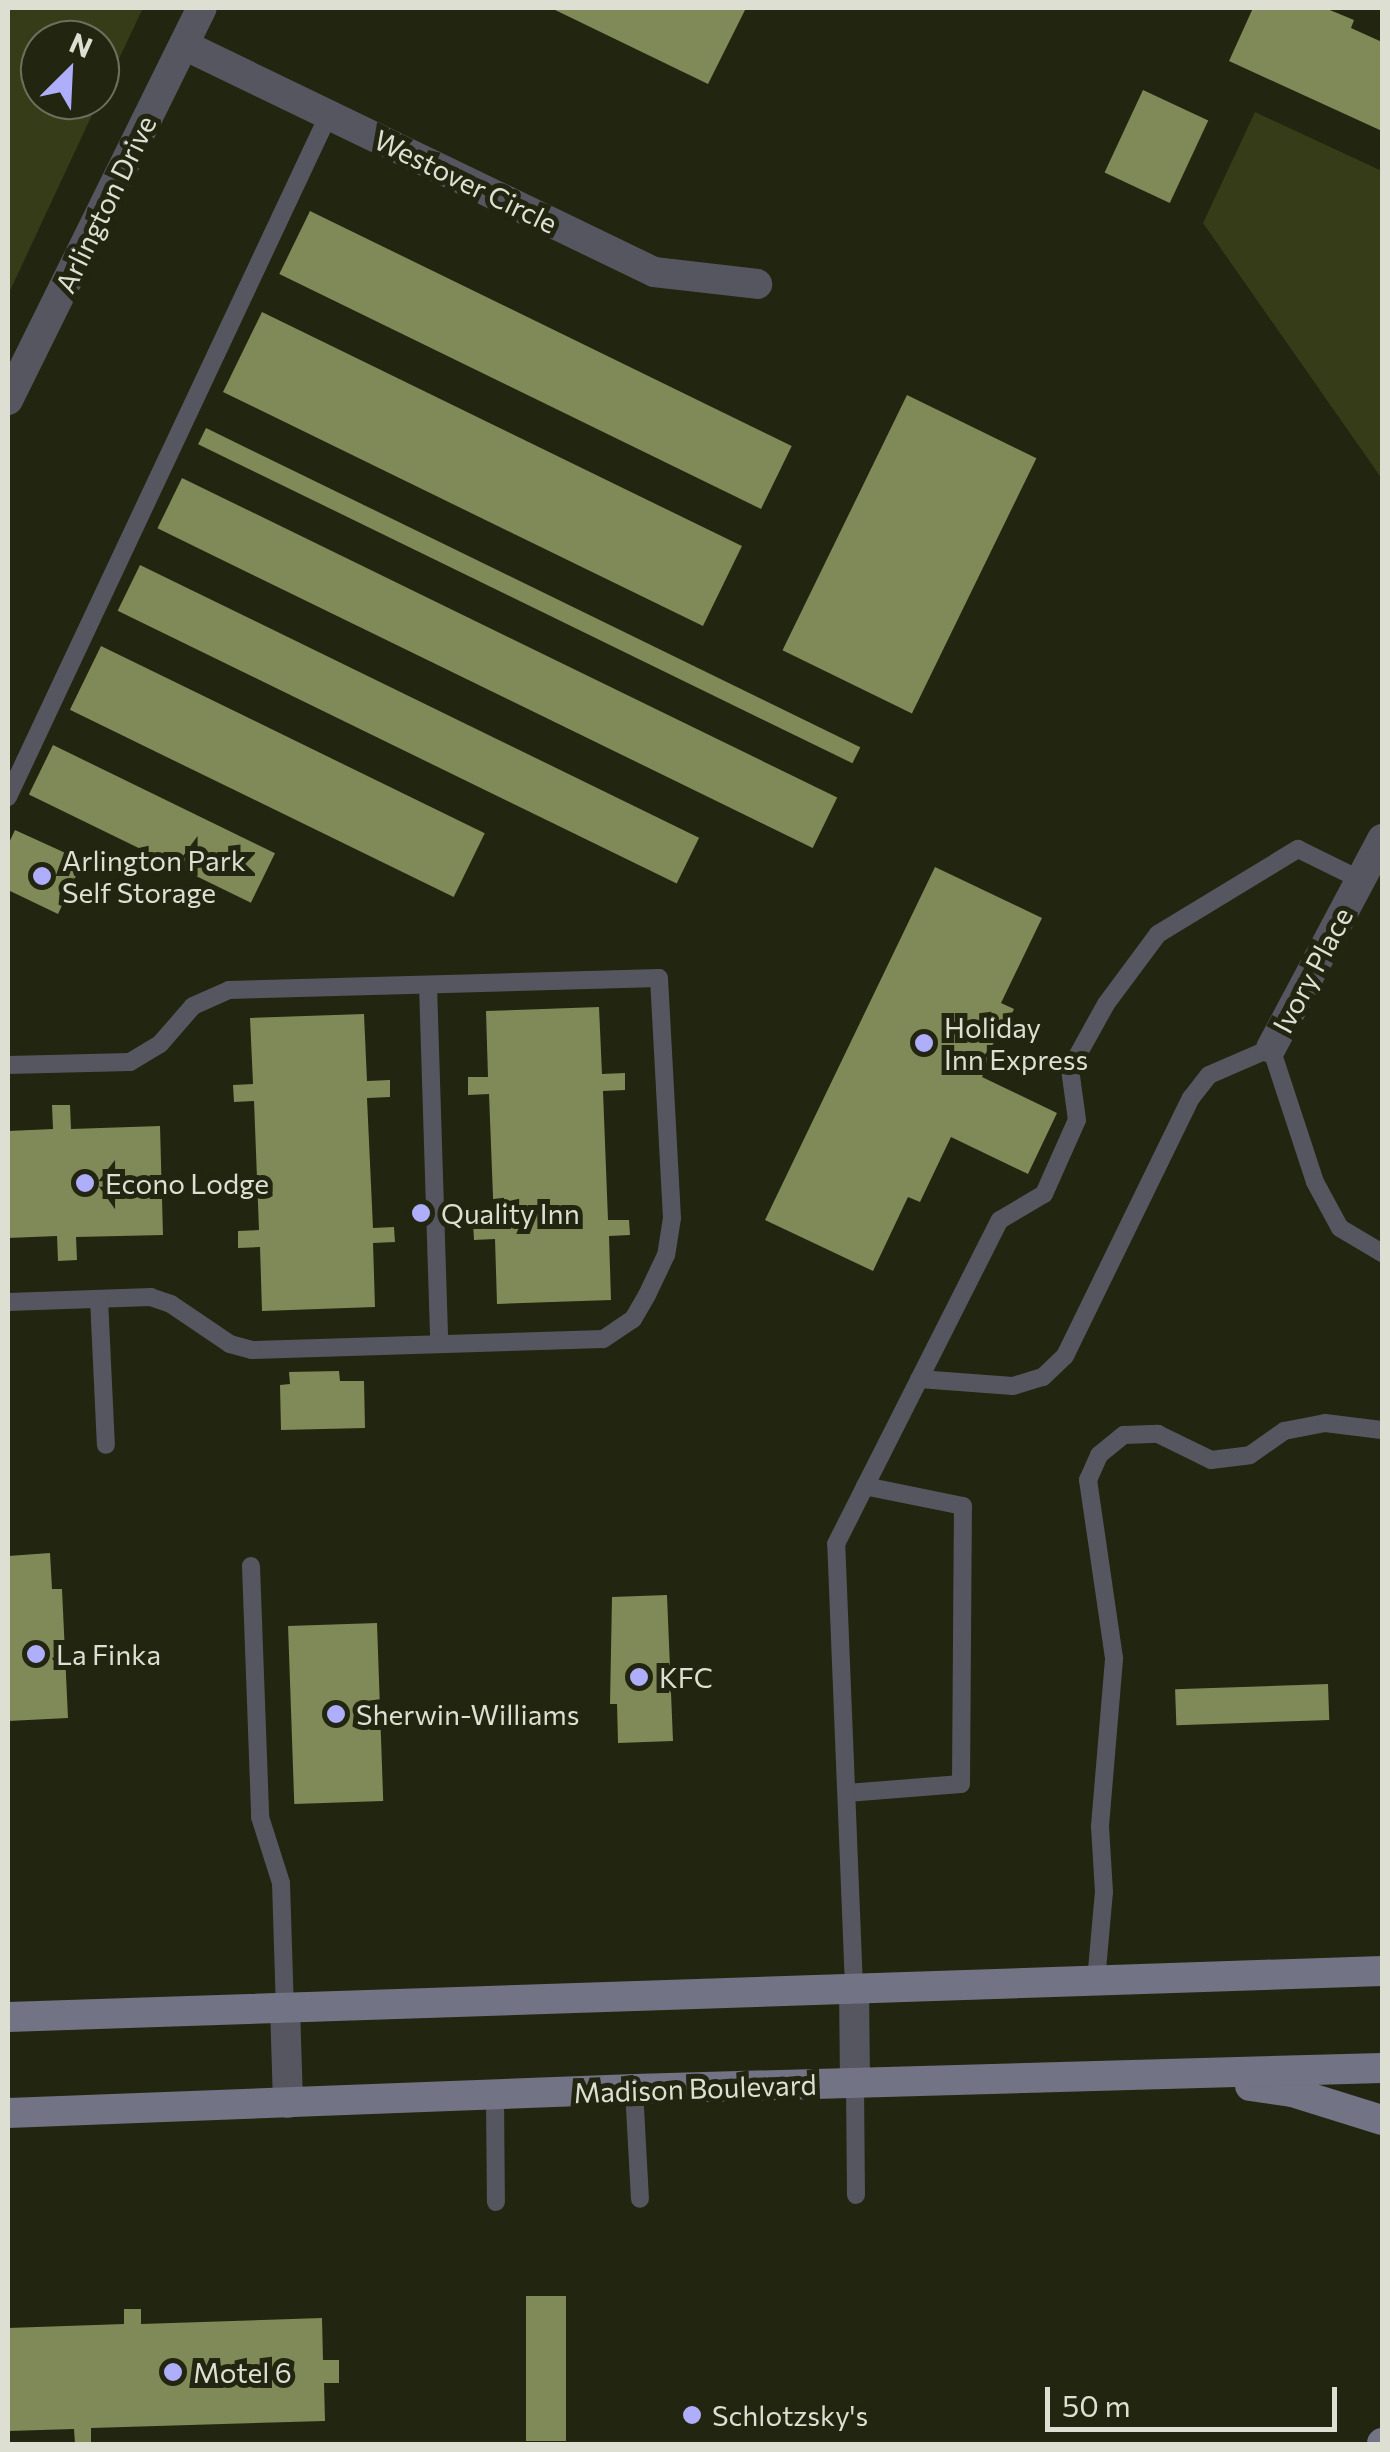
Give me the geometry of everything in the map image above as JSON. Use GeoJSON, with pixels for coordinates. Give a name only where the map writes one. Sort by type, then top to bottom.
{"type":"FeatureCollection","features":[{"type":"Feature","properties":{"kind":"main road"},"geometry":{"type":"LineString","coordinates":[[8,2017],[1382,1972]]}},
{"type":"Feature","properties":{"kind":"main road","name":"Madison Boulevard"},"geometry":{"type":"LineString","coordinates":[[8,2114],[634,2089],[1382,2068]]}},
{"type":"Feature","properties":{"kind":"main road"},"geometry":{"type":"LineString","coordinates":[[1173,2074],[1292,2092],[1382,2120]]}},
{"type":"Feature","properties":{"kind":"street","name":"Arlington Drive"},"geometry":{"type":"LineString","coordinates":[[8,400],[202,8]]}},
{"type":"Feature","properties":{"kind":"street","name":"Westover Circle"},"geometry":{"type":"LineString","coordinates":[[184,45],[654,272],[757,284]]}},
{"type":"Feature","properties":{"kind":"street","name":"Ivory Place"},"geometry":{"type":"LineString","coordinates":[[1271,1048],[1373,863]]}},
{"type":"Feature","properties":{"kind":"street"},"geometry":{"type":"LineString","coordinates":[[854,1987],[855,2082]]}},
{"type":"Feature","properties":{"kind":"street"},"geometry":{"type":"LineString","coordinates":[[285,2006],[288,2103]]}},
{"type":"Feature","properties":{"kind":"lane"},"geometry":{"type":"LineString","coordinates":[[8,797],[329,114]]}},
{"type":"Feature","properties":{"kind":"lane"},"geometry":{"type":"LineString","coordinates":[[854,1987],[836,1544],[1000,1220],[1044,1194],[1077,1120],[1070,1069],[1106,1004],[1158,934],[1298,850],[1373,863]]}},
{"type":"Feature","properties":{"kind":"lane"},"geometry":{"type":"LineString","coordinates":[[8,1066],[130,1062],[160,1044],[193,1006],[229,990],[660,978],[672,1218],[666,1255],[647,1295],[633,1319],[619,1332],[603,1339],[252,1350],[230,1344],[162,1300],[8,1302]]}},
{"type":"Feature","properties":{"kind":"lane"},"geometry":{"type":"LineString","coordinates":[[428,985],[439,1344]]}},
{"type":"Feature","properties":{"kind":"lane"},"geometry":{"type":"LineString","coordinates":[[919,1379],[1013,1386],[1043,1377],[1065,1356],[1191,1098],[1209,1074],[1271,1048],[1315,1182],[1340,1228],[1382,1253]]}},
{"type":"Feature","properties":{"kind":"lane"},"geometry":{"type":"LineString","coordinates":[[100,1299],[106,1445]]}},
{"type":"Feature","properties":{"kind":"lane"},"geometry":{"type":"LineString","coordinates":[[1096,1981],[1104,1892],[1100,1826],[1114,1658],[1088,1480],[1099,1455],[1124,1435],[1158,1434],[1211,1460],[1250,1456],[1284,1431],[1326,1423],[1382,1430]]}},
{"type":"Feature","properties":{"kind":"lane"},"geometry":{"type":"LineString","coordinates":[[846,1793],[962,1784],[963,1506],[865,1486]]}},
{"type":"Feature","properties":{"kind":"lane"},"geometry":{"type":"LineString","coordinates":[[250,1566],[260,1817],[280,1883],[285,2006]]}},
{"type":"Feature","properties":{"kind":"lane"},"geometry":{"type":"LineString","coordinates":[[855,2082],[856,2194]]}},
{"type":"Feature","properties":{"kind":"lane"},"geometry":{"type":"LineString","coordinates":[[634,2089],[640,2199]]}},
{"type":"Feature","properties":{"kind":"lane"},"geometry":{"type":"LineString","coordinates":[[495,2097],[496,2202]]}},
{"type":"Feature","properties":{"kind":"green space"},"geometry":{"type":"Polygon","coordinates":[[[8,8],[143,8],[120,57],[120,20],[20,20],[20,120],[90,120],[8,295],[8,8]]]}},
{"type":"Feature","properties":{"kind":"green space"},"geometry":{"type":"Polygon","coordinates":[[[1255,112],[1382,171],[1382,479],[1203,223],[1255,112]]]}},
{"type":"Feature","properties":{"kind":"building"},"geometry":{"type":"Polygon","coordinates":[[[551,8],[746,8],[708,84],[551,8]]]}},
{"type":"Feature","properties":{"kind":"building"},"geometry":{"type":"Polygon","coordinates":[[[1253,8],[1325,8],[1354,20],[1351,28],[1382,42],[1382,131],[1229,61],[1253,8]]]}},
{"type":"Feature","properties":{"kind":"building"},"geometry":{"type":"Polygon","coordinates":[[[1143,90],[1208,120],[1170,203],[1105,172],[1143,90]]]}},
{"type":"Feature","properties":{"kind":"building"},"geometry":{"type":"Polygon","coordinates":[[[310,211],[792,446],[761,509],[279,274],[310,211]]]}},
{"type":"Feature","properties":{"kind":"building"},"geometry":{"type":"Polygon","coordinates":[[[262,312],[742,546],[703,626],[223,392],[262,312]]]}},
{"type":"Feature","properties":{"kind":"building"},"geometry":{"type":"Polygon","coordinates":[[[907,395],[1036,458],[912,713],[783,650],[907,395]]]}},
{"type":"Feature","properties":{"kind":"building"},"geometry":{"type":"Polygon","coordinates":[[[206,428],[860,747],[852,763],[198,444],[206,428]]]}},
{"type":"Feature","properties":{"kind":"building"},"geometry":{"type":"Polygon","coordinates":[[[182,478],[837,798],[813,848],[157,528],[182,478]]]}},
{"type":"Feature","properties":{"kind":"building"},"geometry":{"type":"Polygon","coordinates":[[[140,565],[699,838],[677,884],[118,611],[140,565]]]}},
{"type":"Feature","properties":{"kind":"building"},"geometry":{"type":"Polygon","coordinates":[[[101,646],[485,833],[454,897],[70,710],[101,646]]]}},
{"type":"Feature","properties":{"kind":"building"},"geometry":{"type":"Polygon","coordinates":[[[53,745],[275,853],[251,903],[29,794],[53,745]]]}},
{"type":"Feature","properties":{"kind":"building","name":"Arlington Park Self Storage"},"geometry":{"type":"Polygon","coordinates":[[[15,830],[83,861],[58,914],[8,890],[8,845],[15,830]]]}},
{"type":"Feature","properties":{"kind":"building","name":"Holiday Inn Express"},"geometry":{"type":"Polygon","coordinates":[[[935,867],[1042,918],[1001,1003],[1014,1009],[982,1077],[1057,1113],[1028,1174],[951,1137],[920,1202],[908,1197],[873,1271],[765,1220],[935,867]]]}},
{"type":"Feature","properties":{"kind":"building","name":"Quality Inn"},"geometry":{"type":"Polygon","coordinates":[[[599,1007],[602,1074],[625,1073],[625,1090],[603,1091],[608,1220],[629,1220],[630,1235],[609,1236],[611,1300],[497,1304],[495,1239],[474,1240],[473,1223],[494,1223],[489,1094],[468,1095],[468,1077],[488,1077],[486,1011],[599,1007]]]}},
{"type":"Feature","properties":{"kind":"building","name":"Quality Inn"},"geometry":{"type":"Polygon","coordinates":[[[364,1014],[367,1081],[390,1080],[390,1097],[367,1098],[373,1228],[394,1227],[395,1242],[373,1243],[375,1307],[262,1311],[260,1247],[238,1248],[238,1231],[259,1230],[254,1101],[234,1102],[233,1085],[253,1084],[250,1018],[364,1014]]]}},
{"type":"Feature","properties":{"kind":"building","name":"Econo Lodge"},"geometry":{"type":"Polygon","coordinates":[[[52,1105],[70,1105],[71,1129],[160,1126],[163,1235],[76,1237],[77,1260],[58,1261],[57,1236],[8,1238],[8,1131],[53,1129],[52,1105]]]}},
{"type":"Feature","properties":{"kind":"building"},"geometry":{"type":"Polygon","coordinates":[[[339,1371],[340,1381],[364,1381],[365,1428],[281,1430],[280,1385],[290,1384],[289,1372],[339,1371]]]}},
{"type":"Feature","properties":{"kind":"building","name":"La Finka"},"geometry":{"type":"Polygon","coordinates":[[[50,1553],[52,1589],[62,1589],[68,1718],[8,1721],[8,1556],[50,1553]]]}},
{"type":"Feature","properties":{"kind":"building","name":"KFC"},"geometry":{"type":"Polygon","coordinates":[[[667,1595],[673,1741],[618,1743],[617,1704],[610,1704],[612,1597],[667,1595]]]}},
{"type":"Feature","properties":{"kind":"building","name":"Sherwin-Williams"},"geometry":{"type":"Polygon","coordinates":[[[377,1623],[383,1801],[294,1804],[288,1626],[377,1623]]]}},
{"type":"Feature","properties":{"kind":"building"},"geometry":{"type":"Polygon","coordinates":[[[1328,1684],[1329,1720],[1176,1725],[1175,1689],[1328,1684]]]}},
{"type":"Feature","properties":{"kind":"building"},"geometry":{"type":"Polygon","coordinates":[[[526,2296],[566,2296],[566,2441],[526,2441],[526,2296]]]}},
{"type":"Feature","properties":{"kind":"building","name":"Motel 6"},"geometry":{"type":"Polygon","coordinates":[[[124,2309],[141,2309],[141,2324],[322,2318],[323,2360],[339,2360],[339,2383],[324,2383],[325,2421],[91,2428],[91,2444],[75,2444],[74,2429],[8,2431],[8,2328],[124,2324],[124,2309]]]}},
{"type":"Feature","properties":{"kind":"place","name":"Arlington Park Self Storage"},"geometry":{"type":"Point","coordinates":[42,876]}},
{"type":"Feature","properties":{"kind":"place","name":"Holiday Inn Express"},"geometry":{"type":"Point","coordinates":[924,1043]}},
{"type":"Feature","properties":{"kind":"place","name":"Econo Lodge"},"geometry":{"type":"Point","coordinates":[85,1183]}},
{"type":"Feature","properties":{"kind":"place","name":"Quality Inn"},"geometry":{"type":"Point","coordinates":[421,1213]}},
{"type":"Feature","properties":{"kind":"place","name":"La Finka"},"geometry":{"type":"Point","coordinates":[36,1654]}},
{"type":"Feature","properties":{"kind":"place","name":"KFC"},"geometry":{"type":"Point","coordinates":[639,1677]}},
{"type":"Feature","properties":{"kind":"place","name":"Sherwin-Williams"},"geometry":{"type":"Point","coordinates":[336,1714]}},
{"type":"Feature","properties":{"kind":"place","name":"Motel 6"},"geometry":{"type":"Point","coordinates":[173,2372]}},
{"type":"Feature","properties":{"kind":"place","name":"Schlotzsky's"},"geometry":{"type":"Point","coordinates":[692,2415]}}]}
